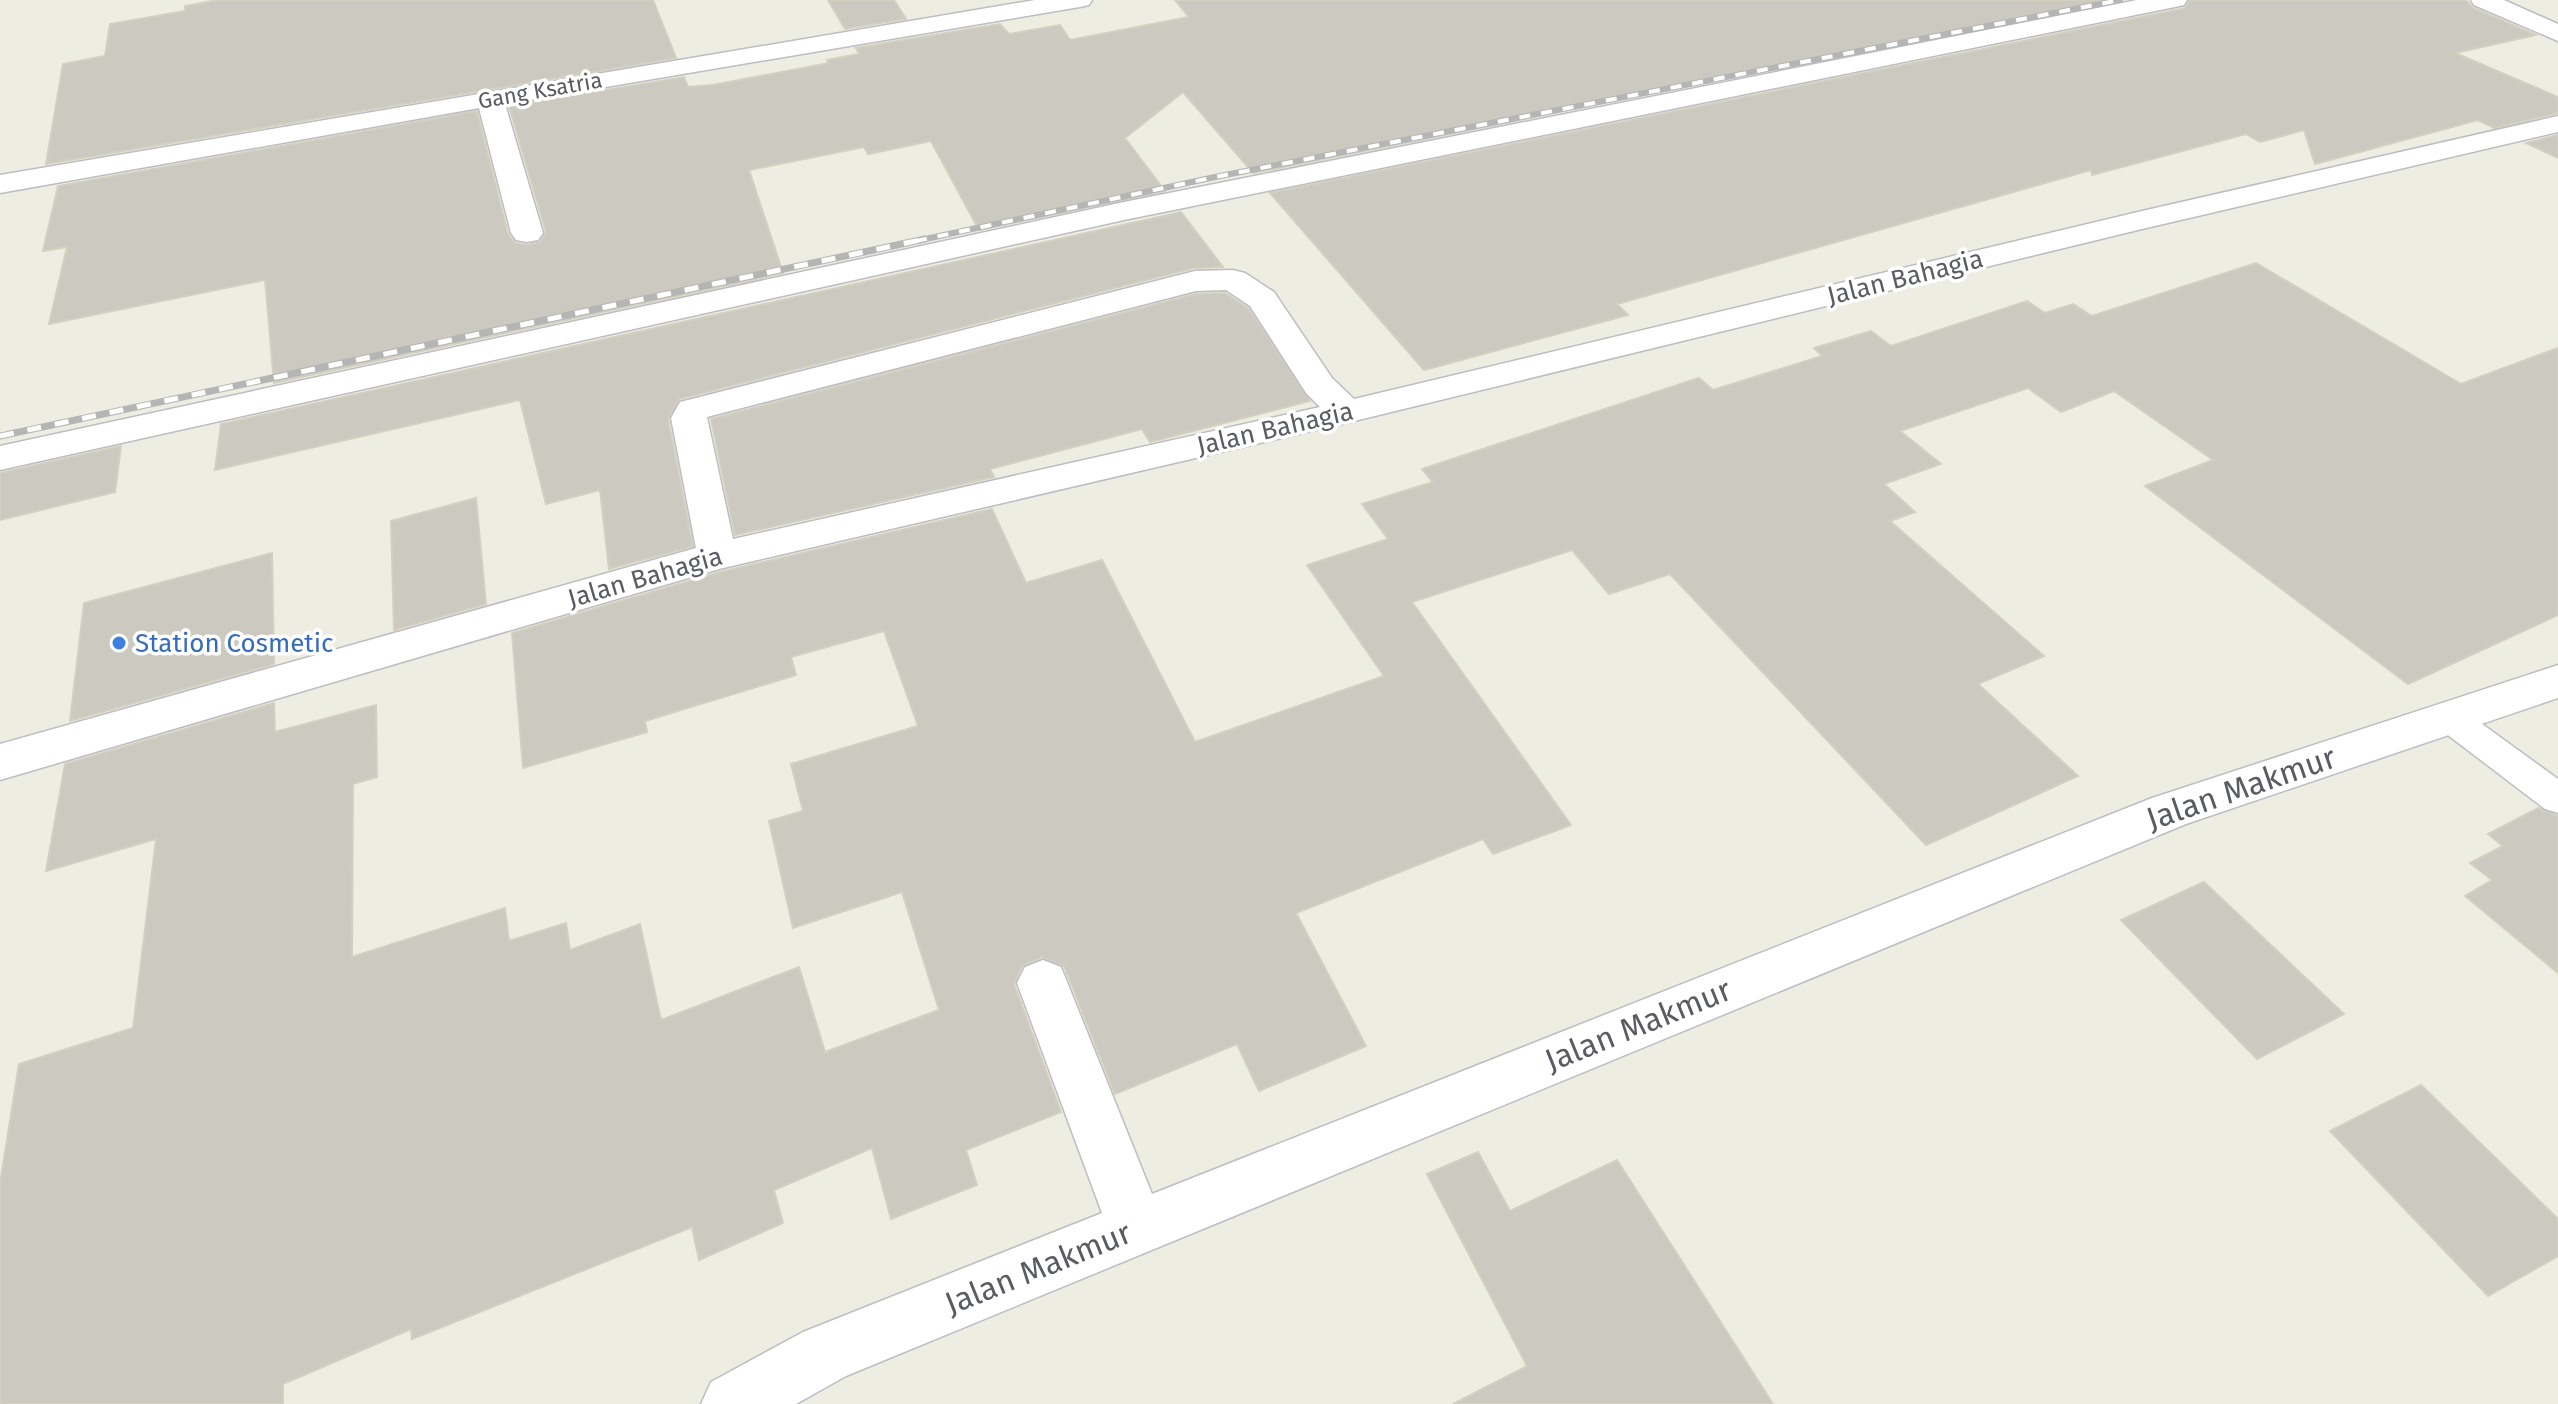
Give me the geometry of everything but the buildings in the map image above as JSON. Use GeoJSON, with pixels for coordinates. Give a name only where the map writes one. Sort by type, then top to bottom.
{"type":"FeatureCollection","features":[{"type":"Feature","properties":{"kind":"street","name":"Gang Ksatria"},"geometry":{"type":"LineString","coordinates":[[0,184],[490,98],[1080,0]]}},
{"type":"Feature","properties":{"kind":"street"},"geometry":{"type":"LineString","coordinates":[[0,458],[1124,211],[2175,0]]}},
{"type":"Feature","properties":{"kind":"street"},"geometry":{"type":"LineString","coordinates":[[2483,0],[2558,33]]}},
{"type":"Feature","properties":{"kind":"street"},"geometry":{"type":"LineString","coordinates":[[490,98],[527,233]]}},
{"type":"Feature","properties":{"kind":"street","name":"Jalan Bahagia"},"geometry":{"type":"LineString","coordinates":[[0,762],[717,556],[1346,412],[2142,220],[2558,124]]}},
{"type":"Feature","properties":{"kind":"street"},"geometry":{"type":"LineString","coordinates":[[717,556],[689,418],[693,410],[1195,281],[1233,280],[1262,299],[1319,385],[1346,412]]}},
{"type":"Feature","properties":{"kind":"street","name":"Jalan Makmur"},"geometry":{"type":"LineString","coordinates":[[733,1404],[825,1354],[2169,811],[2558,681]]}},
{"type":"Feature","properties":{"kind":"street"},"geometry":{"type":"LineString","coordinates":[[1043,983],[1137,1228]]}},
{"type":"Feature","properties":{"kind":"lane"},"geometry":{"type":"LineString","coordinates":[[2448,717],[2558,799]]}},
{"type":"Feature","properties":{"kind":"railway"},"geometry":{"type":"LineString","coordinates":[[916,241],[1215,177],[2120,0]]}},
{"type":"Feature","properties":{"kind":"railway"},"geometry":{"type":"LineString","coordinates":[[0,436],[925,239]]}},
{"type":"Feature","properties":{"kind":"place","name":"Station Cosmetic"},"geometry":{"type":"Point","coordinates":[119,643]}}]}
